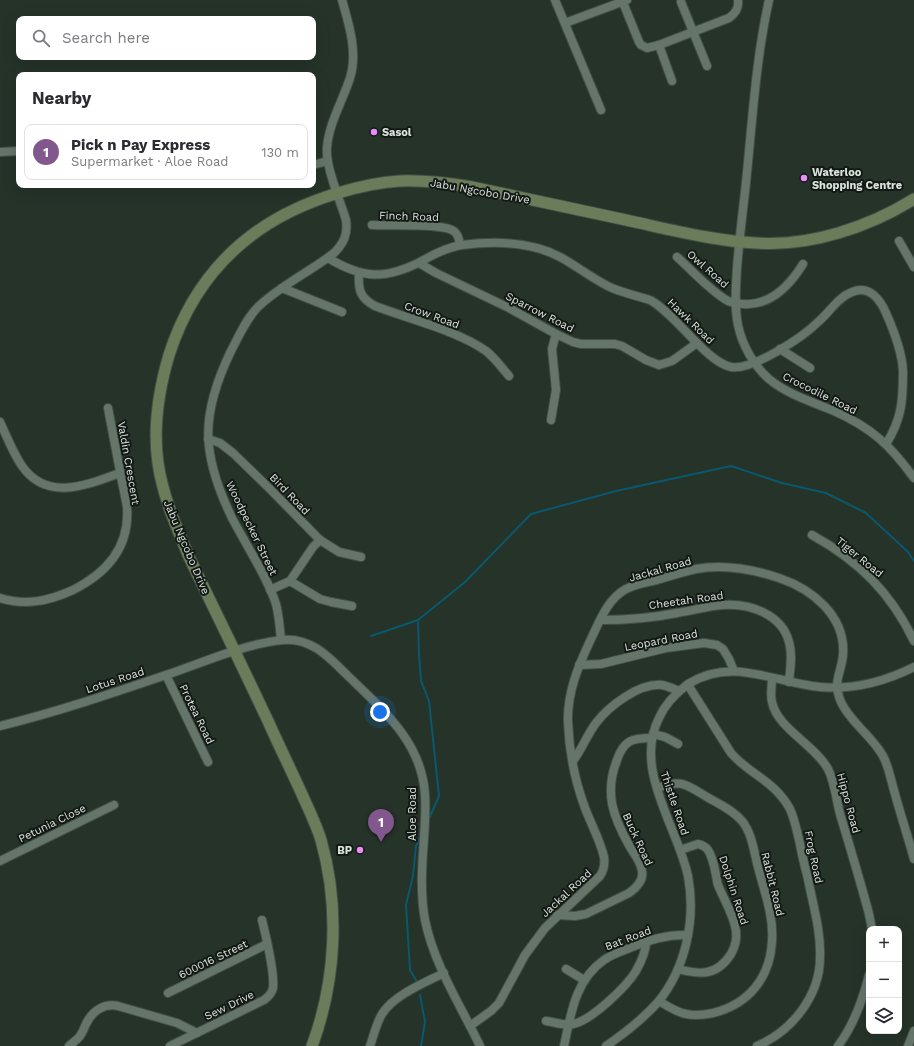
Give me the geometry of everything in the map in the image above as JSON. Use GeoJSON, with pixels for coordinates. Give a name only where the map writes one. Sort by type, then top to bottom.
{"type":"FeatureCollection","features":[{"type":"Feature","properties":{"kind":"main road","name":"Jabu Ngcobo Drive"},"geometry":{"type":"LineString","coordinates":[[312,1046],[319,1027],[328,990],[332,962],[332,904],[328,874],[320,840],[312,818],[172,518],[162,488],[158,461],[158,411],[166,367],[179,328],[191,305],[213,271],[245,240],[279,217],[307,204],[338,193],[377,183],[424,181],[472,187],[668,229],[758,244],[783,243],[826,236],[867,223],[914,199]]}},
{"type":"Feature","properties":{"kind":"street","name":"Woodpecker Street"},"geometry":{"type":"LineString","coordinates":[[281,640],[277,609],[270,590],[222,495],[214,471],[208,439],[208,419],[215,388],[252,312],[265,300],[328,258],[342,244],[346,232],[346,220],[328,161],[327,146],[330,130],[350,77],[354,61],[353,46],[342,0]]}},
{"type":"Feature","properties":{"kind":"street"},"geometry":{"type":"LineString","coordinates":[[555,0],[601,110]]}},
{"type":"Feature","properties":{"kind":"street"},"geometry":{"type":"LineString","coordinates":[[565,23],[624,0],[641,45],[647,48],[659,45],[729,18],[734,14],[738,5],[738,0]]}},
{"type":"Feature","properties":{"kind":"street","name":"Crocodile Road"},"geometry":{"type":"LineString","coordinates":[[769,0],[762,30],[757,67],[739,242],[736,304],[738,326],[754,363],[769,379],[777,385],[804,399],[850,418],[863,426],[896,454],[914,478]]}},
{"type":"Feature","properties":{"kind":"street"},"geometry":{"type":"LineString","coordinates":[[681,2],[706,66]]}},
{"type":"Feature","properties":{"kind":"street"},"geometry":{"type":"LineString","coordinates":[[659,45],[672,81]]}},
{"type":"Feature","properties":{"kind":"street"},"geometry":{"type":"LineString","coordinates":[[0,152],[16,151]]}},
{"type":"Feature","properties":{"kind":"street"},"geometry":{"type":"LineString","coordinates":[[316,164],[328,161]]}},
{"type":"Feature","properties":{"kind":"street","name":"Finch Road"},"geometry":{"type":"LineString","coordinates":[[372,225],[447,228],[456,233],[460,245]]}},
{"type":"Feature","properties":{"kind":"street"},"geometry":{"type":"LineString","coordinates":[[899,241],[914,267]]}},
{"type":"Feature","properties":{"kind":"street","name":"Hawk Road"},"geometry":{"type":"LineString","coordinates":[[328,258],[359,273],[380,275],[406,269],[441,251],[460,245],[514,243],[547,251],[564,259],[613,288],[656,303],[669,313],[714,359],[727,366],[738,368],[754,363],[780,349],[811,328],[839,300],[851,292],[864,290],[873,294],[880,302],[891,324],[898,345],[902,365],[900,417],[895,430],[886,444]]}},
{"type":"Feature","properties":{"kind":"street","name":"Owl Road"},"geometry":{"type":"LineString","coordinates":[[677,257],[721,296],[736,304]]}},
{"type":"Feature","properties":{"kind":"street","name":"Sparrow Road"},"geometry":{"type":"LineString","coordinates":[[419,262],[436,273],[508,308],[556,334],[581,344],[615,344],[622,346],[646,360],[659,365],[672,361],[697,342]]}},
{"type":"Feature","properties":{"kind":"street"},"geometry":{"type":"LineString","coordinates":[[736,304],[754,304],[767,300],[784,287],[799,272],[803,264]]}},
{"type":"Feature","properties":{"kind":"street","name":"Crow Road"},"geometry":{"type":"LineString","coordinates":[[359,273],[358,282],[361,293],[369,303],[447,332],[476,345],[496,360],[509,376]]}},
{"type":"Feature","properties":{"kind":"street"},"geometry":{"type":"LineString","coordinates":[[282,288],[342,312]]}},
{"type":"Feature","properties":{"kind":"street"},"geometry":{"type":"LineString","coordinates":[[551,420],[556,390],[552,349],[556,334]]}},
{"type":"Feature","properties":{"kind":"street"},"geometry":{"type":"LineString","coordinates":[[780,349],[810,368]]}},
{"type":"Feature","properties":{"kind":"street","name":"Valdin Crescent"},"geometry":{"type":"LineString","coordinates":[[0,598],[20,603],[31,603],[47,600],[82,585],[92,579],[110,564],[120,547],[124,536],[127,508],[108,408]]}},
{"type":"Feature","properties":{"kind":"street"},"geometry":{"type":"LineString","coordinates":[[0,422],[21,465],[34,479],[43,484],[64,488],[75,487],[92,483],[120,473]]}},
{"type":"Feature","properties":{"kind":"street","name":"Bird Road"},"geometry":{"type":"LineString","coordinates":[[208,439],[220,443],[233,453],[320,540],[339,552],[361,557]]}},
{"type":"Feature","properties":{"kind":"street","name":"Tiger Road"},"geometry":{"type":"LineString","coordinates":[[812,536],[846,556],[874,582],[894,606],[914,641]]}},
{"type":"Feature","properties":{"kind":"street"},"geometry":{"type":"LineString","coordinates":[[270,590],[290,581],[313,547],[320,540]]}},
{"type":"Feature","properties":{"kind":"street","name":"Jackal Road"},"geometry":{"type":"LineString","coordinates":[[470,1026],[491,1011],[499,1003],[531,946],[557,915],[600,876],[604,867],[604,856],[580,792],[573,761],[568,710],[572,686],[579,665],[601,620],[613,600],[625,590],[635,586],[694,570],[708,568],[734,568],[758,571],[780,578],[800,587],[820,602],[834,619],[840,632],[843,653],[836,688]]}},
{"type":"Feature","properties":{"kind":"street"},"geometry":{"type":"LineString","coordinates":[[290,581],[320,599],[352,606]]}},
{"type":"Feature","properties":{"kind":"street","name":"Cheetah Road"},"geometry":{"type":"LineString","coordinates":[[601,620],[623,620],[666,615],[722,605],[736,605],[759,610],[772,617],[779,623],[787,635],[791,650],[790,682]]}},
{"type":"Feature","properties":{"kind":"street","name":"Aloe Road"},"geometry":{"type":"LineString","coordinates":[[235,651],[288,639],[302,641],[316,647],[395,723],[409,742],[423,778],[426,795],[422,872],[423,902],[430,939],[444,973],[480,1046]]}},
{"type":"Feature","properties":{"kind":"street","name":"Leopard Road"},"geometry":{"type":"LineString","coordinates":[[579,665],[601,664],[666,648],[704,643],[717,645],[723,649],[734,671]]}},
{"type":"Feature","properties":{"kind":"street","name":"Lotus Road"},"geometry":{"type":"LineString","coordinates":[[0,726],[52,712],[235,651]]}},
{"type":"Feature","properties":{"kind":"street","name":"Thistle Road"},"geometry":{"type":"LineString","coordinates":[[606,1046],[637,1023],[659,1001],[678,969],[688,934],[690,919],[690,894],[688,877],[680,850],[657,788],[652,766],[652,736],[657,722],[666,706],[679,691],[707,675],[714,673],[734,671],[746,672],[790,682],[836,688],[875,683],[914,667]]}},
{"type":"Feature","properties":{"kind":"street","name":"Protea Road"},"geometry":{"type":"LineString","coordinates":[[166,675],[208,762]]}},
{"type":"Feature","properties":{"kind":"street","name":"Hippo Road"},"geometry":{"type":"LineString","coordinates":[[772,678],[771,700],[777,715],[818,755],[829,771],[833,780],[839,812],[870,914],[872,926]]}},
{"type":"Feature","properties":{"kind":"street"},"geometry":{"type":"LineString","coordinates":[[573,761],[596,724],[608,711],[625,698],[639,690],[656,685],[663,685],[679,691]]}},
{"type":"Feature","properties":{"kind":"street","name":"Frog Road"},"geometry":{"type":"LineString","coordinates":[[688,685],[731,753],[739,761],[771,784],[790,809],[796,825],[816,916],[820,940],[820,958],[819,971],[812,993],[800,1013],[791,1024],[772,1038],[757,1046]]}},
{"type":"Feature","properties":{"kind":"street"},"geometry":{"type":"LineString","coordinates":[[836,688],[845,707],[875,743],[884,758],[914,859]]}},
{"type":"Feature","properties":{"kind":"street"},"geometry":{"type":"LineString","coordinates":[[652,736],[665,737],[678,744]]}},
{"type":"Feature","properties":{"kind":"street","name":"Buck Road"},"geometry":{"type":"LineString","coordinates":[[557,915],[575,916],[586,914],[629,893],[640,883],[642,874],[641,867],[615,819],[610,787],[614,769],[624,746],[633,740],[652,736]]}},
{"type":"Feature","properties":{"kind":"street","name":"Rabbit Road"},"geometry":{"type":"LineString","coordinates":[[657,788],[674,782],[685,784],[732,812],[742,820],[754,850],[770,910],[773,931],[772,949],[762,978],[752,992],[735,1006],[710,1014],[692,1015],[678,1012],[659,1001]]}},
{"type":"Feature","properties":{"kind":"street","name":"Petunia Close"},"geometry":{"type":"LineString","coordinates":[[0,861],[114,805]]}},
{"type":"Feature","properties":{"kind":"street","name":"Dolphin Road"},"geometry":{"type":"LineString","coordinates":[[678,969],[699,973],[718,968],[723,965],[732,952],[736,938],[735,924],[718,885],[712,857],[708,850],[698,844],[680,850]]}},
{"type":"Feature","properties":{"kind":"street","name":"Sew Drive"},"geometry":{"type":"LineString","coordinates":[[170,1046],[267,998],[273,986],[272,967],[262,920]]}},
{"type":"Feature","properties":{"kind":"street","name":"Bat Road"},"geometry":{"type":"LineString","coordinates":[[564,1046],[574,1000],[584,980],[592,970],[605,959],[646,942],[669,936],[688,934]]}},
{"type":"Feature","properties":{"kind":"street"},"geometry":{"type":"LineString","coordinates":[[546,1021],[568,1025],[590,1017],[627,982],[636,971],[642,958],[646,942]]}},
{"type":"Feature","properties":{"kind":"street","name":"600016 Street"},"geometry":{"type":"LineString","coordinates":[[168,993],[267,944]]}},
{"type":"Feature","properties":{"kind":"street"},"geometry":{"type":"LineString","coordinates":[[566,969],[584,980]]}},
{"type":"Feature","properties":{"kind":"street"},"geometry":{"type":"LineString","coordinates":[[370,1046],[377,1024],[391,1003],[399,997],[444,973]]}},
{"type":"Feature","properties":{"kind":"street"},"geometry":{"type":"LineString","coordinates":[[838,1046],[853,1020],[866,986]]}},
{"type":"Feature","properties":{"kind":"street"},"geometry":{"type":"LineString","coordinates":[[69,1046],[81,1035],[87,1022],[94,1013],[100,1008],[109,1005],[118,1006],[176,1024],[197,1033]]}},
{"type":"Feature","properties":{"kind":"street"},"geometry":{"type":"LineString","coordinates":[[908,1046],[914,1031]]}},
{"type":"Feature","properties":{"kind":"waterway"},"geometry":{"type":"LineString","coordinates":[[371,636],[418,620],[465,582],[531,514],[616,491],[731,466],[782,483],[826,493],[866,513],[908,552],[914,561]]}},
{"type":"Feature","properties":{"kind":"waterway"},"geometry":{"type":"LineString","coordinates":[[418,620],[421,681],[429,701],[439,796],[428,821]]}},
{"type":"Feature","properties":{"kind":"waterway"},"geometry":{"type":"LineString","coordinates":[[417,982],[410,970],[406,905],[413,876],[416,846],[420,838]]}},
{"type":"Feature","properties":{"kind":"waterway"},"geometry":{"type":"LineString","coordinates":[[420,995],[425,1022],[421,1046]]}},
{"type":"Feature","properties":{"kind":"place","name":"Sasol"},"geometry":{"type":"Point","coordinates":[374,132]}},
{"type":"Feature","properties":{"kind":"place","name":"Waterloo Shopping Centre"},"geometry":{"type":"Point","coordinates":[804,178]}},
{"type":"Feature","properties":{"kind":"place","name":"Pick n Pay Express"},"geometry":{"type":"Point","coordinates":[381,842]}},
{"type":"Feature","properties":{"kind":"place","name":"BP"},"geometry":{"type":"Point","coordinates":[360,850]}}]}
